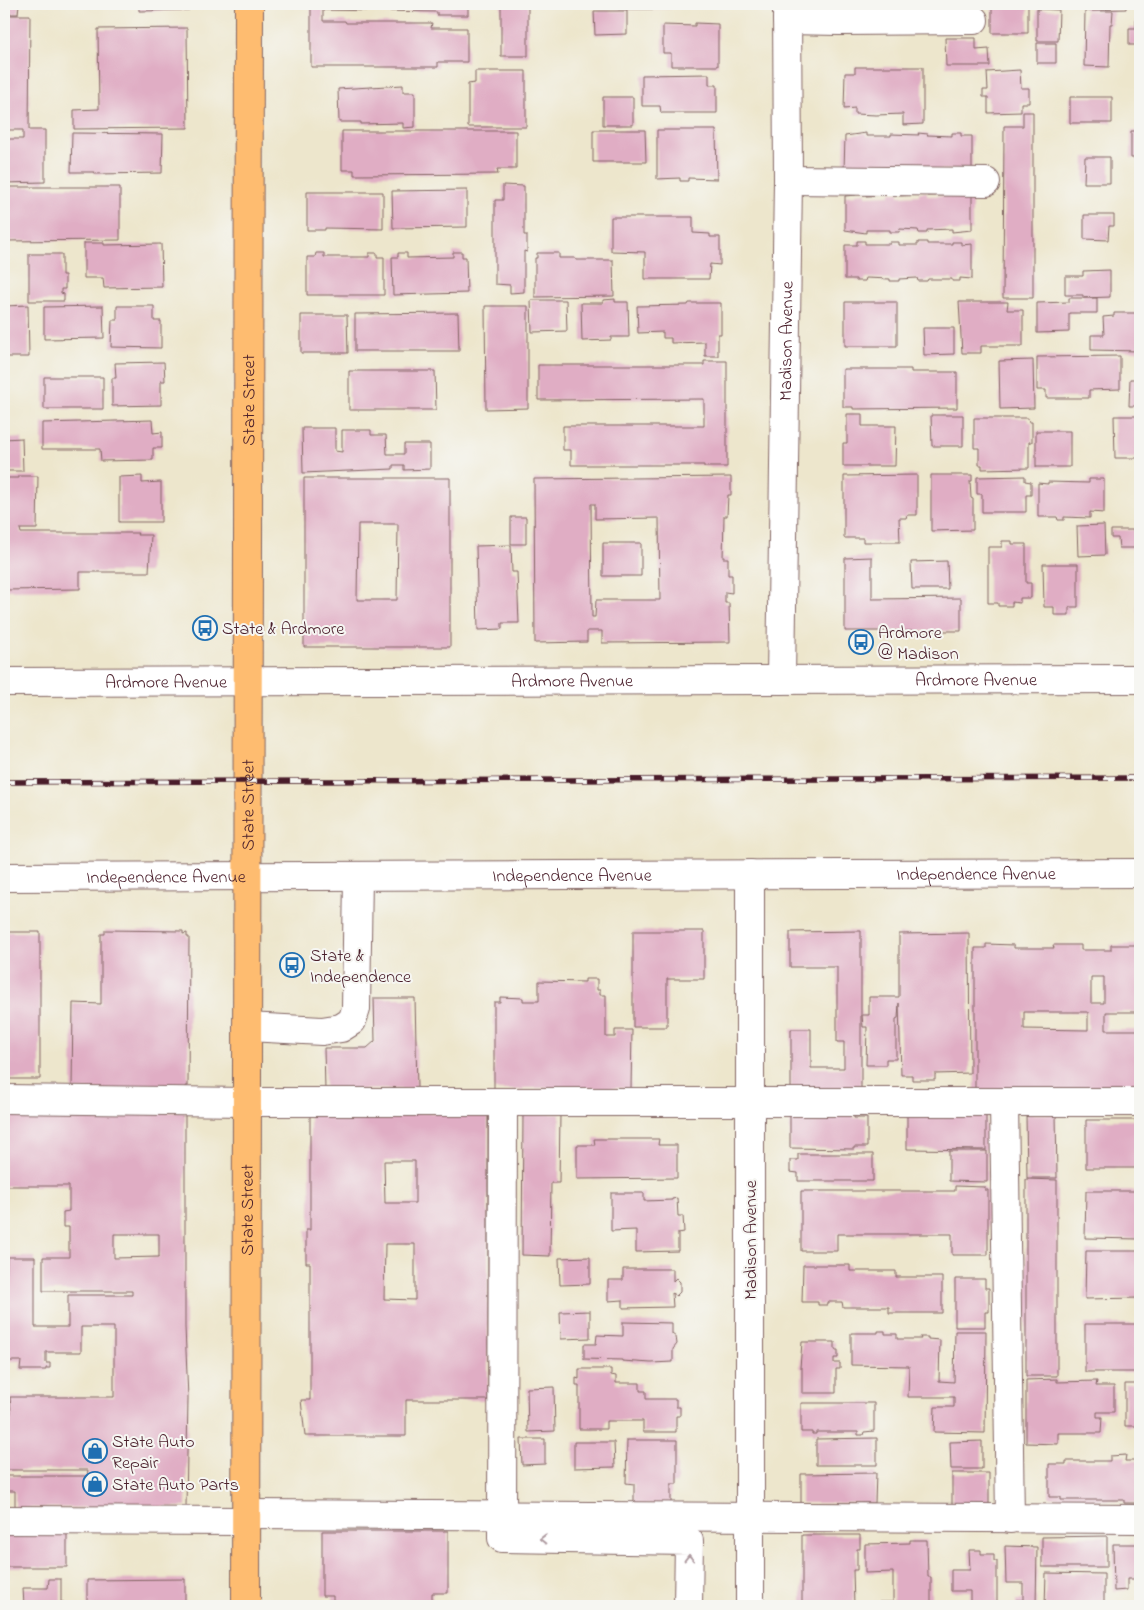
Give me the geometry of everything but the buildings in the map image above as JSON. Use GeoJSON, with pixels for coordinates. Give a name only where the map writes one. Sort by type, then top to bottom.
{"type":"FeatureCollection","features":[{"type":"Feature","properties":{"kind":"main road","name":"State Street"},"geometry":{"type":"LineString","coordinates":[[246,1606],[249,4]]}},
{"type":"Feature","properties":{"kind":"street"},"geometry":{"type":"LineString","coordinates":[[787,12],[839,21],[974,20]]}},
{"type":"Feature","properties":{"kind":"street","name":"Madison Avenue"},"geometry":{"type":"LineString","coordinates":[[781,680],[788,180],[787,12]]}},
{"type":"Feature","properties":{"kind":"street"},"geometry":{"type":"LineString","coordinates":[[788,180],[986,182]]}},
{"type":"Feature","properties":{"kind":"street","name":"Ardmore Avenue"},"geometry":{"type":"LineString","coordinates":[[4,682],[1140,679]]}},
{"type":"Feature","properties":{"kind":"street","name":"Independence Avenue"},"geometry":{"type":"LineString","coordinates":[[4,877],[1140,873]]}},
{"type":"Feature","properties":{"kind":"street","name":"Madison Avenue"},"geometry":{"type":"LineString","coordinates":[[750,874],[750,1606]]}},
{"type":"Feature","properties":{"kind":"street"},"geometry":{"type":"LineString","coordinates":[[247,1027],[322,1031],[341,1028],[352,1021],[356,1009],[358,876]]}},
{"type":"Feature","properties":{"kind":"street"},"geometry":{"type":"LineString","coordinates":[[4,1099],[247,1102],[1140,1102]]}},
{"type":"Feature","properties":{"kind":"street"},"geometry":{"type":"LineString","coordinates":[[503,1102],[502,1538],[689,1541],[688,1606]]}},
{"type":"Feature","properties":{"kind":"street"},"geometry":{"type":"LineString","coordinates":[[1004,1102],[1010,1518]]}},
{"type":"Feature","properties":{"kind":"street"},"geometry":{"type":"LineString","coordinates":[[4,1520],[502,1516],[1140,1519]]}},
{"type":"Feature","properties":{"kind":"railway"},"geometry":{"type":"LineString","coordinates":[[4,782],[1140,778]]}},
{"type":"Feature","properties":{"kind":"place","name":"State & Ardmore"},"geometry":{"type":"Point","coordinates":[205,628]}},
{"type":"Feature","properties":{"kind":"place","name":"Ardmore @ Madison"},"geometry":{"type":"Point","coordinates":[861,642]}},
{"type":"Feature","properties":{"kind":"place","name":"State & Independence"},"geometry":{"type":"Point","coordinates":[292,965]}},
{"type":"Feature","properties":{"kind":"place","name":"State Auto Repair"},"geometry":{"type":"Point","coordinates":[95,1451]}},
{"type":"Feature","properties":{"kind":"place","name":"State Auto Parts"},"geometry":{"type":"Point","coordinates":[95,1484]}}]}
